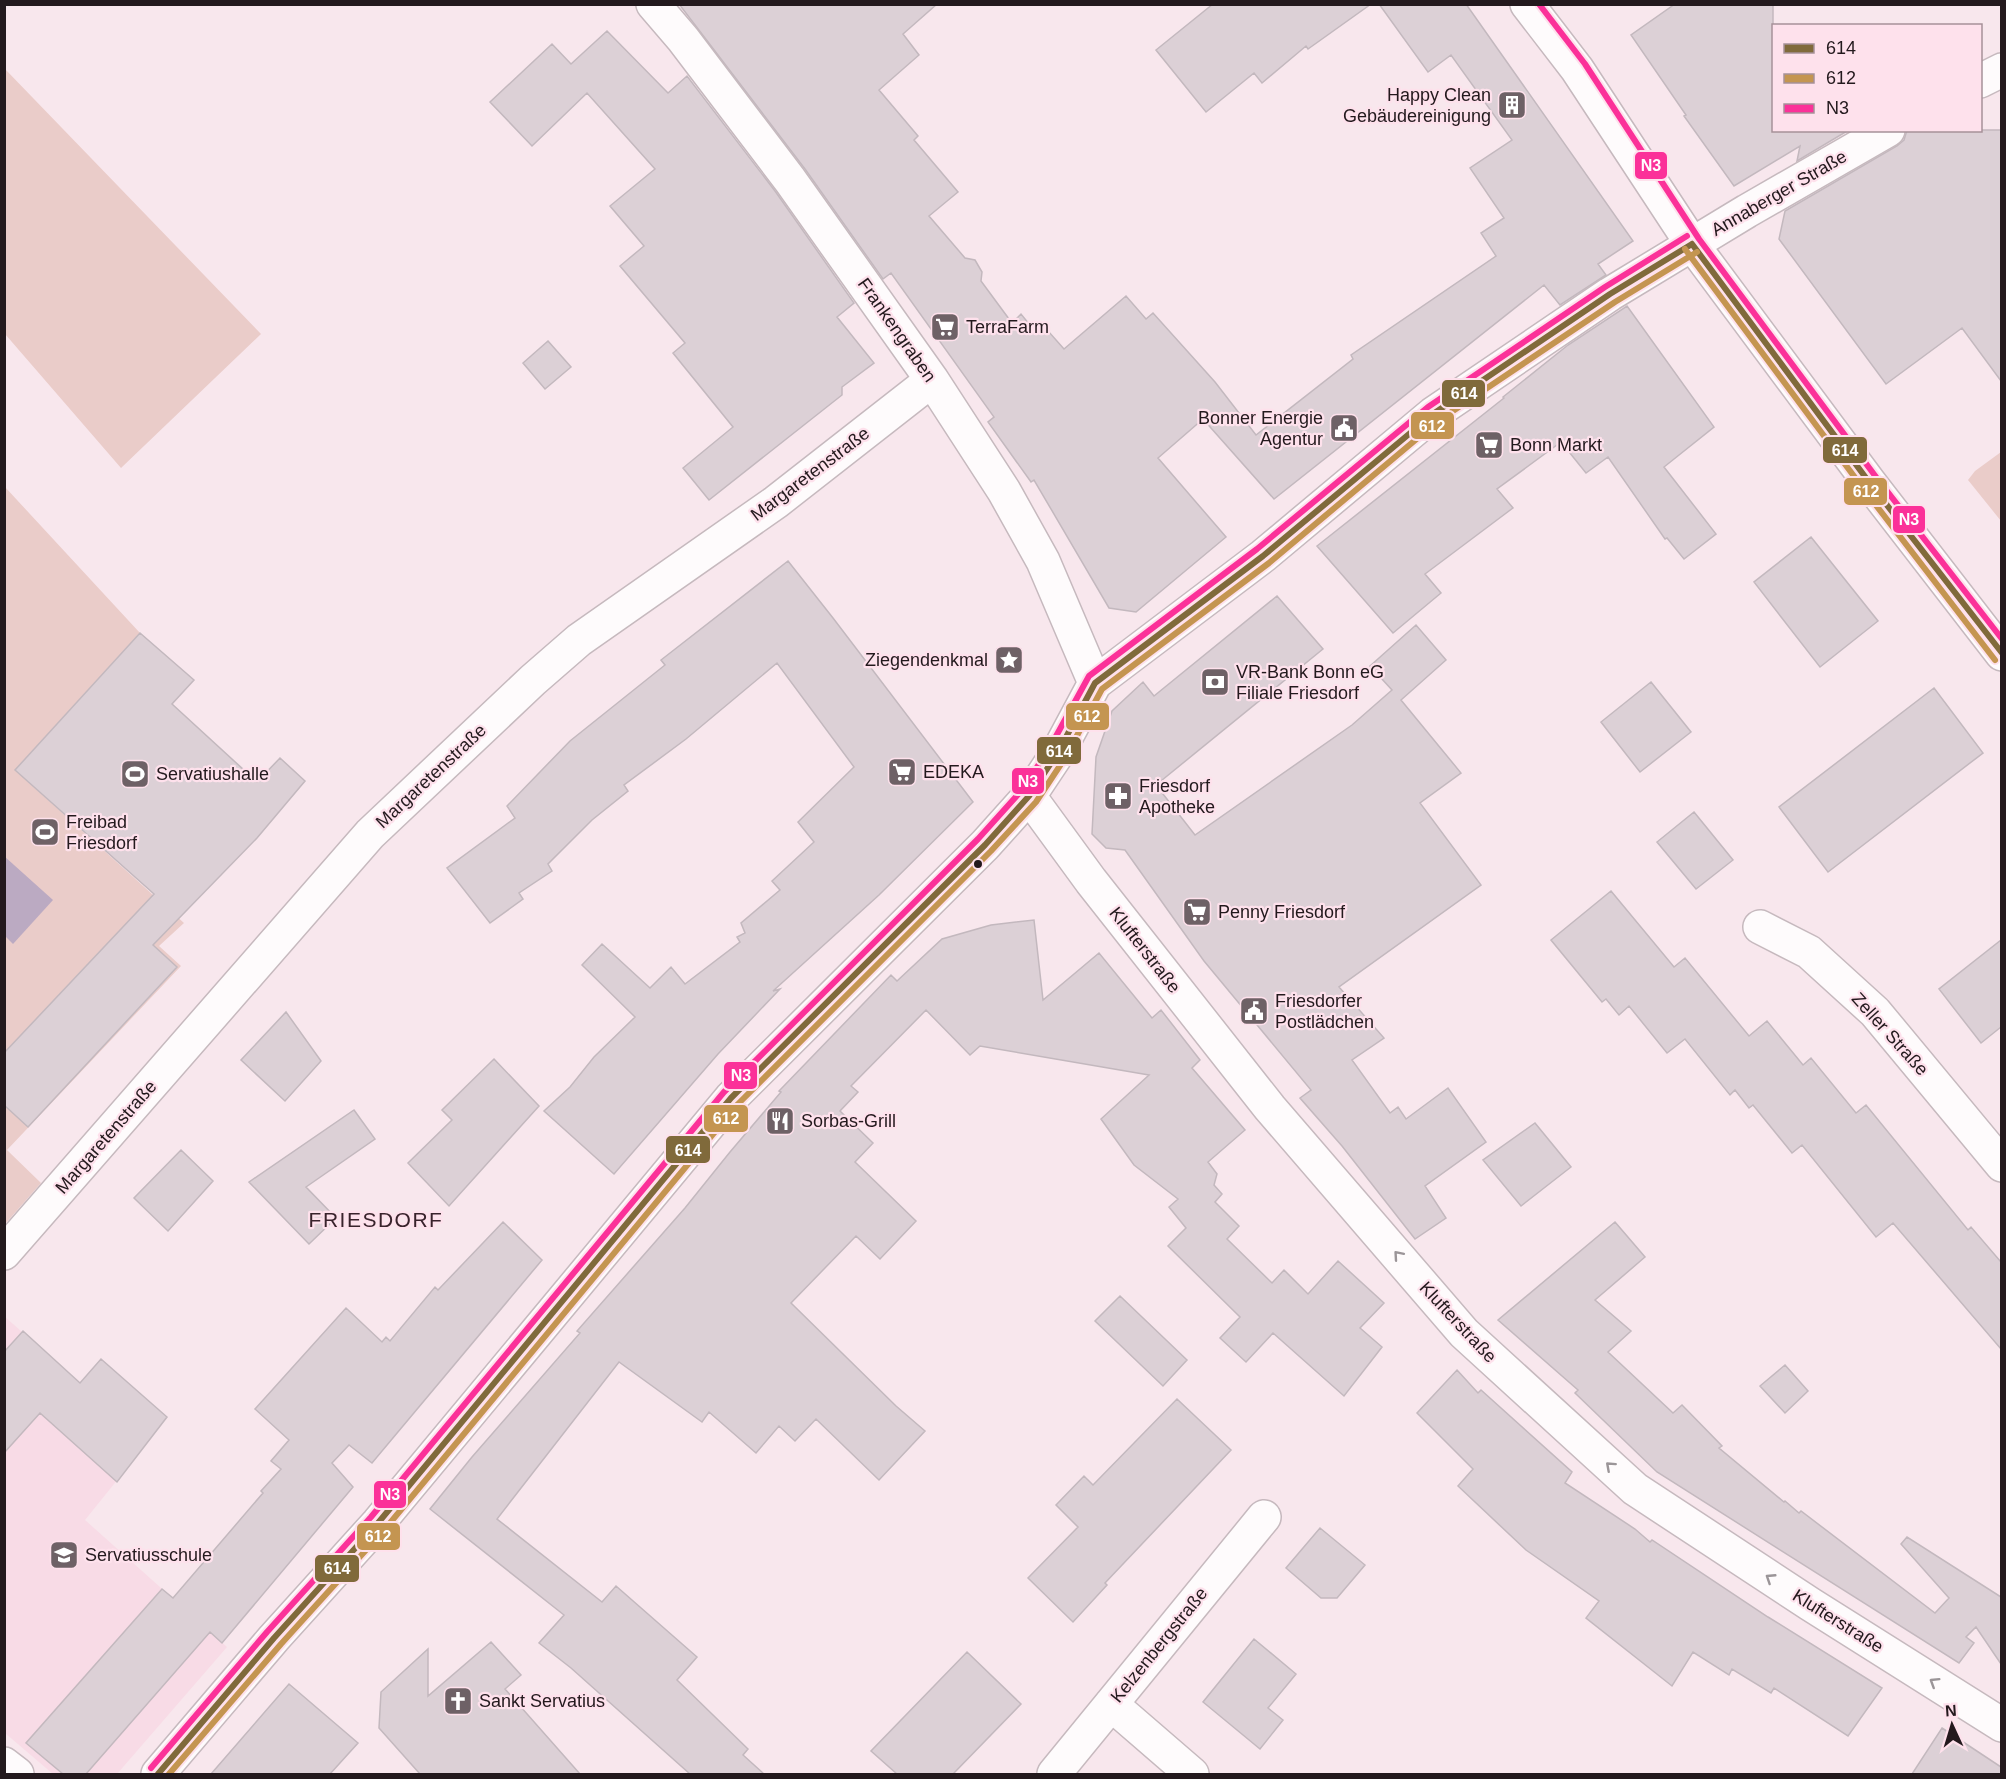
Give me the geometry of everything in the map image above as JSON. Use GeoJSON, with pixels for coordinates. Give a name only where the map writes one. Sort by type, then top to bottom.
{"type":"FeatureCollection","features":[{"type":"Feature","properties":{"kind":"street","name":"Frankengraben"},"geometry":{"type":"LineString","coordinates":[[653,4],[683,39],[790,180],[932,380],[1004,491],[1042,561],[1095,683]]}},
{"type":"Feature","properties":{"kind":"street"},"geometry":{"type":"LineString","coordinates":[[1527,4],[1577,69],[1692,244],[1869,482],[2001,654]]}},
{"type":"Feature","properties":{"kind":"street"},"geometry":{"type":"LineString","coordinates":[[1982,80],[2001,70]]}},
{"type":"Feature","properties":{"kind":"street","name":"Annaberger Straße"},"geometry":{"type":"LineString","coordinates":[[158,1774],[274,1638],[378,1524],[731,1098],[985,845],[1029,796],[1057,754],[1095,683],[1263,556],[1433,414],[1611,294],[1885,132]]}},
{"type":"Feature","properties":{"kind":"street","name":"Margaretenstraße"},"geometry":{"type":"LineString","coordinates":[[4,1253],[370,834],[532,680],[579,640],[776,502],[932,380]]}},
{"type":"Feature","properties":{"kind":"street","name":"Klufterstraße"},"geometry":{"type":"LineString","coordinates":[[1029,796],[1091,881],[1270,1108],[1464,1333],[1635,1489],[1810,1604],[2001,1725]]}},
{"type":"Feature","properties":{"kind":"street","name":"Zeller Straße"},"geometry":{"type":"LineString","coordinates":[[1760,927],[1809,952],[1875,1012],[2001,1165]]}},
{"type":"Feature","properties":{"kind":"street","name":"Kelzenbergstraße"},"geometry":{"type":"LineString","coordinates":[[1054,1774],[1264,1517]]}},
{"type":"Feature","properties":{"kind":"street"},"geometry":{"type":"LineString","coordinates":[[1111,1704],[1192,1774]]}},
{"type":"Feature","properties":{"kind":"street"},"geometry":{"type":"LineString","coordinates":[[4,1764],[17,1774]]}},
{"type":"Feature","properties":{"kind":"shaded area"},"geometry":{"type":"Polygon","coordinates":[[[5,69],[261,334],[121,468],[5,334],[5,69]]]}},
{"type":"Feature","properties":{"kind":"shaded area"},"geometry":{"type":"Polygon","coordinates":[[[2001,452],[2001,521],[1968,480],[1975,471],[2001,452]]]}},
{"type":"Feature","properties":{"kind":"shaded area","name":"Freibad Friesdorf"},"geometry":{"type":"Polygon","coordinates":[[[5,487],[140,633],[15,770],[184,923],[159,946],[181,966],[7,1150],[41,1183],[5,1224],[5,487]]]}},
{"type":"Feature","properties":{"kind":"shaded area"},"geometry":{"type":"Polygon","coordinates":[[[4,856],[53,900],[13,944],[5,936],[4,856]]]}},
{"type":"Feature","properties":{"kind":"shaded area","name":"Servatiusschule"},"geometry":{"type":"Polygon","coordinates":[[[4,1316],[147,1443],[85,1520],[227,1647],[117,1774],[53,1774],[5,1733],[4,1316]]]}},
{"type":"Feature","properties":{"kind":"building"},"geometry":{"type":"Polygon","coordinates":[[[679,4],[937,4],[903,34],[919,55],[879,90],[918,136],[914,140],[958,192],[929,216],[965,258],[975,260],[982,272],[981,281],[1012,323],[1021,314],[1034,330],[1041,323],[1064,349],[1126,296],[1146,319],[1153,313],[1215,382],[1256,435],[1353,359],[1351,355],[1496,256],[1481,233],[1504,218],[1470,168],[1512,140],[1451,55],[1428,72],[1379,4],[1466,4],[1633,241],[1598,264],[1606,275],[1560,305],[1544,285],[1274,499],[1203,419],[1158,458],[1226,537],[1136,612],[1109,608],[1034,480],[1031,482],[988,422],[994,417],[891,273],[883,279],[805,169],[679,4]]]}},
{"type":"Feature","properties":{"kind":"building"},"geometry":{"type":"Polygon","coordinates":[[[1213,4],[1371,4],[1308,49],[1306,46],[1262,83],[1254,73],[1206,112],[1156,50],[1213,4]]]}},
{"type":"Feature","properties":{"kind":"building"},"geometry":{"type":"Polygon","coordinates":[[[1675,4],[1773,4],[1772,132],[1846,132],[1797,161],[1800,146],[1734,186],[1684,116],[1686,115],[1631,35],[1675,4]]]}},
{"type":"Feature","properties":{"kind":"building"},"geometry":{"type":"Polygon","coordinates":[[[607,31],[668,93],[687,76],[775,191],[854,303],[837,317],[874,363],[842,387],[842,395],[709,500],[683,468],[733,427],[673,353],[685,343],[620,266],[644,246],[610,206],[655,169],[587,93],[532,146],[490,102],[552,44],[571,64],[607,31]]]}},
{"type":"Feature","properties":{"kind":"building"},"geometry":{"type":"Polygon","coordinates":[[[2001,130],[2001,381],[1962,328],[1886,384],[1779,239],[1785,211],[1904,140],[1906,132],[2001,130]]]}},
{"type":"Feature","properties":{"kind":"building"},"geometry":{"type":"Polygon","coordinates":[[[1627,306],[1714,427],[1664,467],[1716,534],[1684,559],[1667,538],[1665,539],[1608,457],[1586,473],[1561,442],[1497,489],[1513,508],[1425,574],[1441,593],[1393,633],[1317,546],[1568,345],[1627,306]]]}},
{"type":"Feature","properties":{"kind":"building"},"geometry":{"type":"Polygon","coordinates":[[[548,341],[571,367],[545,389],[523,363],[548,341]]]}},
{"type":"Feature","properties":{"kind":"building"},"geometry":{"type":"Polygon","coordinates":[[[1811,537],[1878,621],[1820,667],[1754,582],[1811,537]]]}},
{"type":"Feature","properties":{"kind":"building"},"geometry":{"type":"Polygon","coordinates":[[[788,561],[973,802],[879,895],[773,991],[780,989],[718,1054],[614,1174],[544,1111],[570,1087],[594,1057],[635,1017],[582,965],[602,944],[650,988],[671,967],[685,984],[740,942],[737,937],[745,933],[741,923],[780,890],[772,881],[814,842],[798,822],[854,767],[777,663],[686,739],[624,785],[628,791],[592,820],[548,864],[552,871],[519,893],[523,899],[490,923],[447,868],[515,818],[507,806],[570,741],[665,665],[661,660],[788,561]]]}},
{"type":"Feature","properties":{"kind":"building"},"geometry":{"type":"Polygon","coordinates":[[[1277,596],[1323,649],[1156,785],[1195,835],[1352,725],[1392,690],[1370,666],[1416,625],[1446,660],[1401,700],[1461,773],[1420,803],[1481,885],[1339,987],[1384,1038],[1352,1060],[1390,1113],[1398,1107],[1406,1119],[1448,1088],[1486,1142],[1425,1186],[1446,1218],[1415,1239],[1342,1146],[1300,1098],[1311,1090],[1204,961],[1125,850],[1106,848],[1092,834],[1096,757],[1112,711],[1143,682],[1154,696],[1277,596]]]}},
{"type":"Feature","properties":{"kind":"building","name":"Servatiushalle"},"geometry":{"type":"Polygon","coordinates":[[[140,633],[194,680],[172,704],[257,782],[280,758],[305,781],[257,838],[153,945],[177,967],[28,1127],[4,1105],[4,1053],[154,894],[15,770],[140,633]]]}},
{"type":"Feature","properties":{"kind":"building"},"geometry":{"type":"Polygon","coordinates":[[[1651,682],[1691,732],[1640,772],[1601,722],[1651,682]]]}},
{"type":"Feature","properties":{"kind":"building"},"geometry":{"type":"Polygon","coordinates":[[[1934,688],[1983,753],[1828,872],[1779,807],[1934,688]]]}},
{"type":"Feature","properties":{"kind":"building"},"geometry":{"type":"Polygon","coordinates":[[[1694,812],[1733,860],[1696,889],[1657,842],[1694,812]]]}},
{"type":"Feature","properties":{"kind":"building"},"geometry":{"type":"Polygon","coordinates":[[[1611,891],[1674,967],[1685,958],[1749,1036],[1767,1021],[1803,1065],[1811,1058],[1856,1113],[1866,1105],[1968,1230],[1971,1227],[2001,1262],[2001,1349],[1893,1223],[1876,1237],[1802,1145],[1792,1153],[1753,1105],[1749,1108],[1735,1090],[1730,1095],[1685,1039],[1667,1053],[1629,1006],[1619,1015],[1606,999],[1602,1002],[1551,940],[1611,891]]]}},
{"type":"Feature","properties":{"kind":"building"},"geometry":{"type":"Polygon","coordinates":[[[1034,920],[1043,1000],[1099,953],[1152,1018],[1161,1010],[1200,1060],[1192,1068],[1245,1130],[1208,1162],[1217,1174],[1214,1185],[1222,1194],[1215,1202],[1239,1226],[1227,1239],[1272,1283],[1284,1270],[1308,1294],[1338,1261],[1384,1303],[1360,1328],[1382,1347],[1344,1396],[1273,1333],[1246,1362],[1220,1338],[1240,1317],[1168,1246],[1186,1228],[1169,1207],[1178,1199],[1134,1165],[1101,1119],[1149,1075],[980,1046],[970,1055],[926,1010],[851,1086],[858,1092],[840,1111],[873,1143],[855,1162],[916,1221],[880,1259],[856,1236],[791,1303],[896,1406],[925,1431],[879,1480],[816,1419],[795,1441],[779,1426],[756,1453],[709,1412],[702,1422],[619,1362],[497,1519],[602,1602],[616,1586],[697,1657],[677,1680],[748,1749],[743,1755],[764,1774],[690,1774],[571,1668],[539,1643],[564,1615],[430,1509],[580,1333],[577,1331],[685,1208],[781,1092],[779,1091],[891,975],[897,981],[942,939],[991,925],[1034,920]]]}},
{"type":"Feature","properties":{"kind":"building"},"geometry":{"type":"Polygon","coordinates":[[[2001,940],[2001,1027],[1981,1043],[1939,989],[2001,940]]]}},
{"type":"Feature","properties":{"kind":"building"},"geometry":{"type":"Polygon","coordinates":[[[286,1012],[321,1061],[285,1101],[241,1060],[286,1012]]]}},
{"type":"Feature","properties":{"kind":"building"},"geometry":{"type":"Polygon","coordinates":[[[494,1059],[539,1106],[449,1206],[408,1163],[452,1120],[442,1110],[494,1059]]]}},
{"type":"Feature","properties":{"kind":"building"},"geometry":{"type":"Polygon","coordinates":[[[354,1110],[375,1139],[306,1187],[336,1218],[309,1244],[249,1182],[354,1110]]]}},
{"type":"Feature","properties":{"kind":"building"},"geometry":{"type":"Polygon","coordinates":[[[1535,1123],[1571,1167],[1521,1206],[1483,1160],[1535,1123]]]}},
{"type":"Feature","properties":{"kind":"building"},"geometry":{"type":"Polygon","coordinates":[[[181,1150],[213,1181],[168,1231],[134,1198],[181,1150]]]}},
{"type":"Feature","properties":{"kind":"building"},"geometry":{"type":"Polygon","coordinates":[[[503,1222],[542,1260],[372,1463],[349,1445],[332,1463],[353,1487],[222,1643],[210,1632],[86,1774],[63,1774],[26,1743],[162,1589],[173,1598],[281,1469],[271,1461],[289,1440],[255,1409],[346,1308],[382,1342],[386,1337],[390,1341],[435,1287],[438,1290],[503,1222]]]}},
{"type":"Feature","properties":{"kind":"building"},"geometry":{"type":"Polygon","coordinates":[[[1615,1222],[1645,1257],[1595,1300],[1631,1331],[1608,1352],[1673,1413],[1682,1405],[1722,1446],[1719,1448],[1784,1502],[1799,1513],[1801,1511],[1935,1613],[1949,1598],[1901,1544],[1907,1537],[2001,1597],[2001,1664],[1976,1627],[1966,1637],[1974,1643],[1959,1663],[1657,1472],[1575,1393],[1578,1390],[1498,1320],[1615,1222]]]}},
{"type":"Feature","properties":{"kind":"building"},"geometry":{"type":"Polygon","coordinates":[[[1120,1296],[1187,1360],[1163,1386],[1095,1321],[1120,1296]]]}},
{"type":"Feature","properties":{"kind":"building"},"geometry":{"type":"Polygon","coordinates":[[[23,1331],[80,1383],[101,1359],[167,1417],[117,1482],[40,1413],[4,1453],[4,1352],[23,1331]]]}},
{"type":"Feature","properties":{"kind":"building"},"geometry":{"type":"Polygon","coordinates":[[[1785,1365],[1808,1391],[1785,1413],[1760,1386],[1785,1365]]]}},
{"type":"Feature","properties":{"kind":"building"},"geometry":{"type":"Polygon","coordinates":[[[1457,1370],[1478,1393],[1481,1390],[1572,1472],[1565,1483],[1635,1529],[1650,1542],[1652,1540],[1768,1617],[1882,1688],[1848,1736],[1774,1688],[1771,1693],[1732,1669],[1729,1675],[1693,1652],[1672,1686],[1586,1618],[1599,1601],[1526,1550],[1458,1486],[1473,1469],[1417,1413],[1457,1370]]]}},
{"type":"Feature","properties":{"kind":"building"},"geometry":{"type":"Polygon","coordinates":[[[1177,1399],[1231,1450],[1105,1583],[1107,1585],[1073,1622],[1028,1578],[1078,1527],[1056,1505],[1084,1476],[1093,1485],[1177,1399]]]}},
{"type":"Feature","properties":{"kind":"building"},"geometry":{"type":"Polygon","coordinates":[[[1320,1528],[1365,1565],[1337,1598],[1321,1598],[1286,1568],[1320,1528]]]}},
{"type":"Feature","properties":{"kind":"building"},"geometry":{"type":"Polygon","coordinates":[[[1254,1639],[1296,1674],[1268,1708],[1283,1720],[1260,1749],[1203,1702],[1254,1639]]]}},
{"type":"Feature","properties":{"kind":"building","name":"Sankt Servatius"},"geometry":{"type":"Polygon","coordinates":[[[491,1642],[521,1675],[505,1689],[580,1774],[420,1774],[379,1728],[381,1692],[428,1649],[428,1696],[491,1642]]]}},
{"type":"Feature","properties":{"kind":"building"},"geometry":{"type":"Polygon","coordinates":[[[967,1652],[1021,1704],[953,1774],[897,1774],[871,1751],[967,1652]]]}},
{"type":"Feature","properties":{"kind":"building"},"geometry":{"type":"Polygon","coordinates":[[[289,1684],[358,1743],[330,1774],[211,1774],[289,1684]]]}},
{"type":"Feature","properties":{"kind":"building"},"geometry":{"type":"Polygon","coordinates":[[[1942,1728],[2001,1767],[2001,1774],[1912,1774],[1942,1728]]]}},
{"type":"Feature","properties":{"kind":"transit line","name":"N3"},"geometry":{"type":"LineString","coordinates":[[1539,4],[1585,64],[1699,239],[1876,477],[2002,639]]}},
{"type":"Feature","properties":{"kind":"transit line","name":"N3"},"geometry":{"type":"LineString","coordinates":[[151,1768],[267,1632],[371,1517],[724,1092],[978,839],[1022,790],[1049,749],[1089,676],[1257,549],[1428,407],[1605,287],[1687,236]]}},
{"type":"Feature","properties":{"kind":"transit line","name":"614"},"geometry":{"type":"LineString","coordinates":[[1692,244],[1869,482],[2002,653]]}},
{"type":"Feature","properties":{"kind":"transit line","name":"614"},"geometry":{"type":"LineString","coordinates":[[158,1774],[274,1638],[378,1523],[731,1098],[985,845],[1029,796],[1057,754],[1095,683],[1263,556],[1433,414],[1610,294],[1692,244]]}},
{"type":"Feature","properties":{"kind":"transit line","name":"612"},"geometry":{"type":"LineString","coordinates":[[1685,249],[1862,487],[1995,660]]}},
{"type":"Feature","properties":{"kind":"transit line","name":"612"},"geometry":{"type":"LineString","coordinates":[[169,1774],[281,1644],[385,1529],[738,1104],[991,851],[1036,802],[1065,758],[1102,689],[1269,563],[1438,421],[1615,302],[1697,252]]}},
{"type":"Feature","properties":{"kind":"place","name":"Happy Clean Gebäudereinigung"},"geometry":{"type":"Point","coordinates":[1512,105]}},
{"type":"Feature","properties":{"kind":"place","name":"TerraFarm"},"geometry":{"type":"Point","coordinates":[945,327]}},
{"type":"Feature","properties":{"kind":"place","name":"Bonner Energie Agentur"},"geometry":{"type":"Point","coordinates":[1344,428]}},
{"type":"Feature","properties":{"kind":"place","name":"Bonn Markt"},"geometry":{"type":"Point","coordinates":[1489,445]}},
{"type":"Feature","properties":{"kind":"place","name":"Ziegendenkmal"},"geometry":{"type":"Point","coordinates":[1009,660]}},
{"type":"Feature","properties":{"kind":"place","name":"VR-Bank Bonn eG Filiale Friesdorf"},"geometry":{"type":"Point","coordinates":[1215,682]}},
{"type":"Feature","properties":{"kind":"place","name":"EDEKA"},"geometry":{"type":"Point","coordinates":[902,772]}},
{"type":"Feature","properties":{"kind":"place","name":"Servatiushalle"},"geometry":{"type":"Point","coordinates":[135,774]}},
{"type":"Feature","properties":{"kind":"place","name":"Friesdorf Apotheke"},"geometry":{"type":"Point","coordinates":[1118,796]}},
{"type":"Feature","properties":{"kind":"place","name":"Freibad Friesdorf"},"geometry":{"type":"Point","coordinates":[45,832]}},
{"type":"Feature","properties":{"kind":"place","name":"Penny Friesdorf"},"geometry":{"type":"Point","coordinates":[1197,912]}},
{"type":"Feature","properties":{"kind":"place","name":"Friesdorfer Postlädchen"},"geometry":{"type":"Point","coordinates":[1254,1011]}},
{"type":"Feature","properties":{"kind":"place","name":"Sorbas-Grill"},"geometry":{"type":"Point","coordinates":[780,1121]}},
{"type":"Feature","properties":{"kind":"place","name":"Servatiusschule"},"geometry":{"type":"Point","coordinates":[64,1555]}},
{"type":"Feature","properties":{"kind":"place","name":"Sankt Servatius"},"geometry":{"type":"Point","coordinates":[458,1701]}},
{"type":"Feature","properties":{"kind":"district","name":"FRIESDORF"},"geometry":{"type":"Point","coordinates":[376,1219]}}]}
